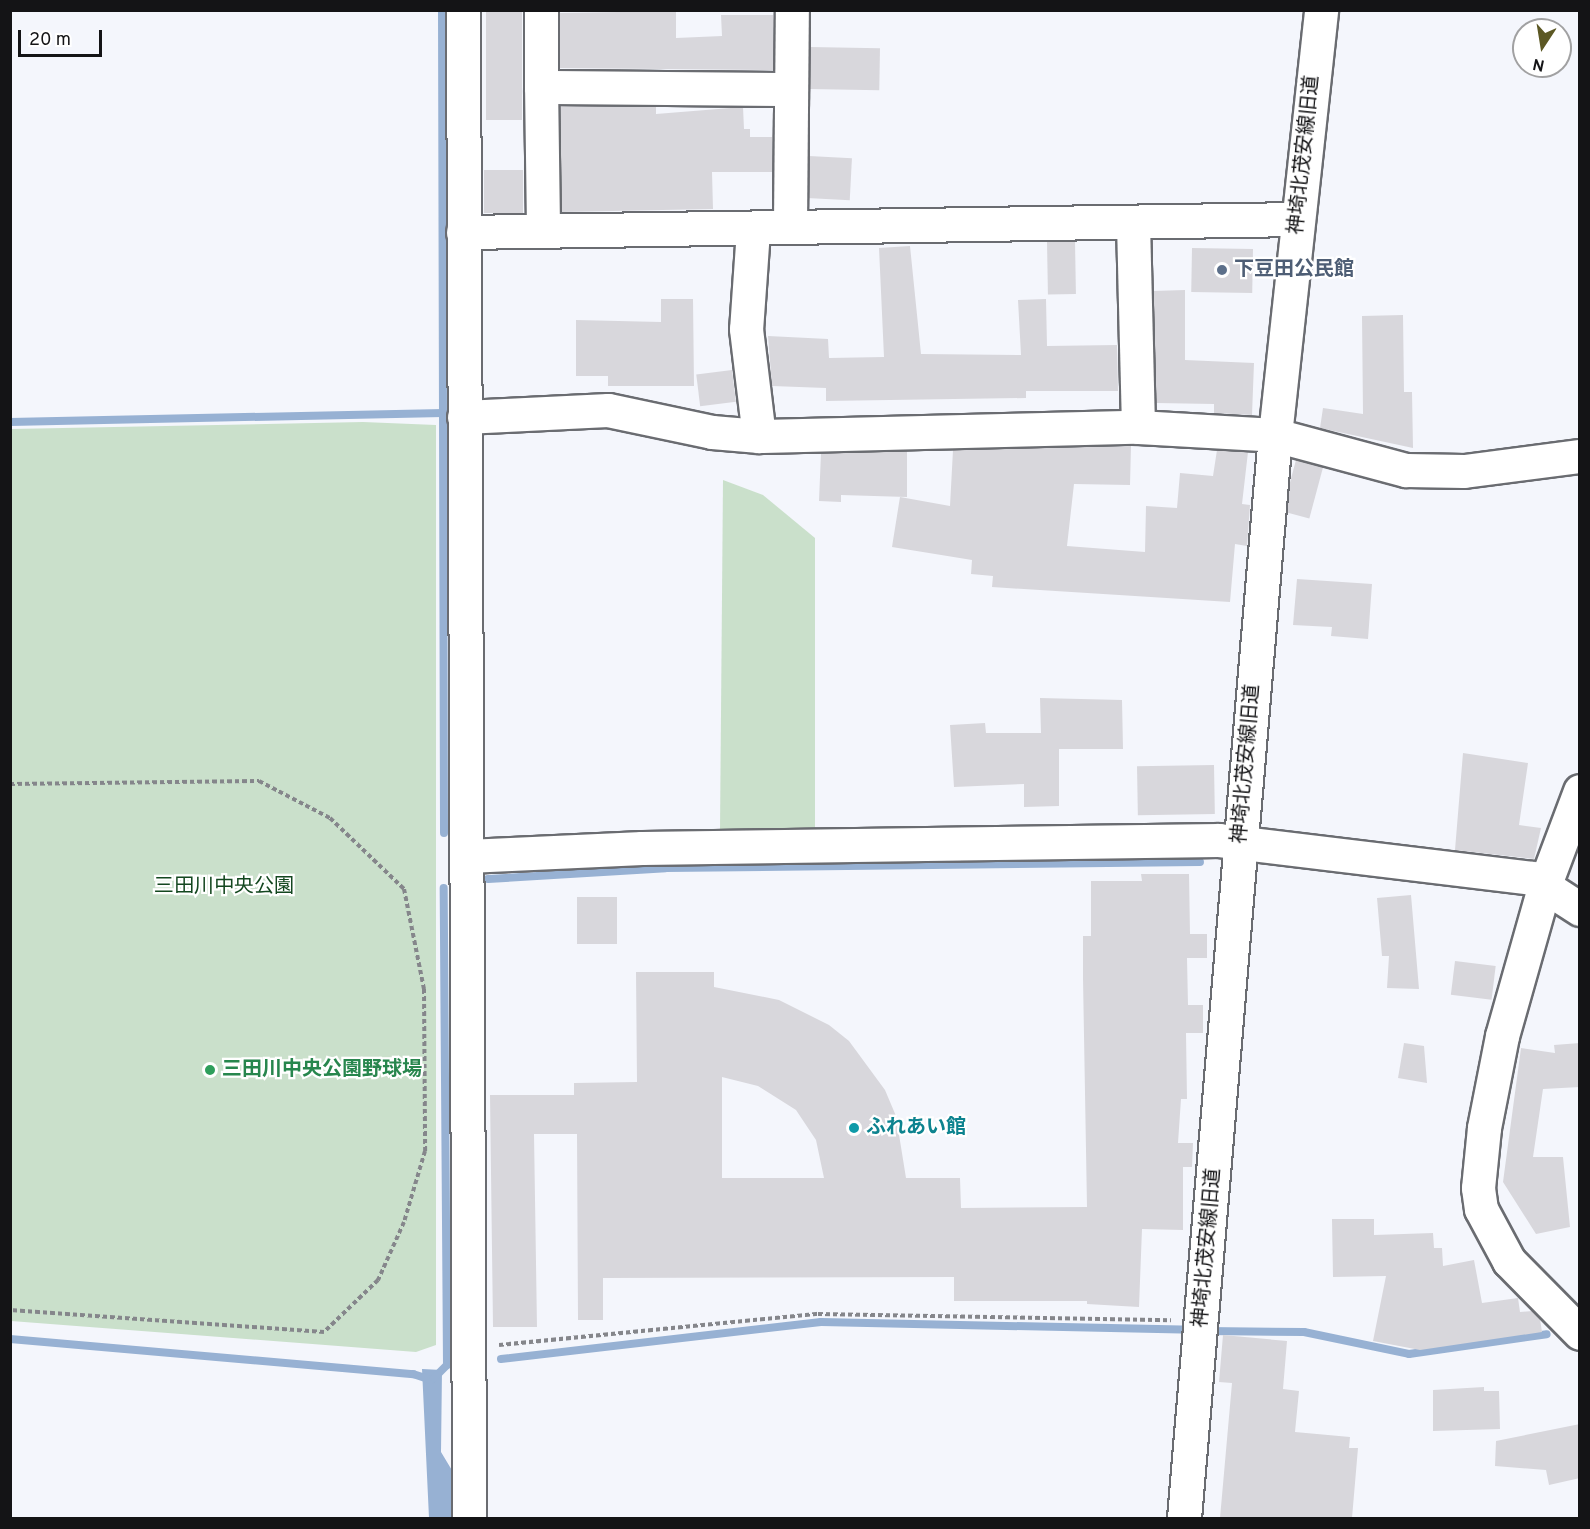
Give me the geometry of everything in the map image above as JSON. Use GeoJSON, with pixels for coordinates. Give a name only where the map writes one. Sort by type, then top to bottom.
{"type":"FeatureCollection","features":[{"type":"Feature","properties":{"kind":"street"},"geometry":{"type":"LineString","coordinates":[[463,10],[470,1518]]}},
{"type":"Feature","properties":{"kind":"street"},"geometry":{"type":"LineString","coordinates":[[542,10],[543,227]]}},
{"type":"Feature","properties":{"kind":"street"},"geometry":{"type":"LineString","coordinates":[[790,224],[792,10]]}},
{"type":"Feature","properties":{"kind":"street","name":"神埼北茂安線旧道"},"geometry":{"type":"LineString","coordinates":[[1184,1518],[1275,435],[1321,10]]}},
{"type":"Feature","properties":{"kind":"street"},"geometry":{"type":"LineString","coordinates":[[541,87],[791,89]]}},
{"type":"Feature","properties":{"kind":"street"},"geometry":{"type":"LineString","coordinates":[[463,232],[543,227],[753,230],[790,224],[1133,224],[1298,219]]}},
{"type":"Feature","properties":{"kind":"street"},"geometry":{"type":"LineString","coordinates":[[1133,224],[1138,427]]}},
{"type":"Feature","properties":{"kind":"street"},"geometry":{"type":"LineString","coordinates":[[753,230],[746,329],[759,436]]}},
{"type":"Feature","properties":{"kind":"street"},"geometry":{"type":"LineString","coordinates":[[464,417],[608,410],[712,432],[759,436],[1138,427],[1275,435],[1406,470],[1464,471],[1580,456]]}},
{"type":"Feature","properties":{"kind":"street"},"geometry":{"type":"LineString","coordinates":[[1580,791],[1562,898],[1502,1036],[1484,1128],[1478,1188],[1481,1209],[1509,1261],[1580,1333]]}},
{"type":"Feature","properties":{"kind":"street"},"geometry":{"type":"LineString","coordinates":[[467,856],[642,848],[1219,840],[1440,864],[1562,898]]}},
{"type":"Feature","properties":{"kind":"path"},"geometry":{"type":"LineString","coordinates":[[10,784],[259,781],[330,818],[404,889],[424,989],[425,1151],[404,1222],[378,1280],[324,1332],[10,1310]]}},
{"type":"Feature","properties":{"kind":"path"},"geometry":{"type":"LineString","coordinates":[[469,1348],[818,1314],[1202,1320]]}},
{"type":"Feature","properties":{"kind":"green space","name":"三田川中央公園"},"geometry":{"type":"Polygon","coordinates":[[[363,422],[436,425],[436,1345],[416,1352],[11,1321],[11,429],[363,422]]]}},
{"type":"Feature","properties":{"kind":"green space"},"geometry":{"type":"Polygon","coordinates":[[[723,480],[763,495],[815,538],[815,829],[720,831],[723,480]]]}},
{"type":"Feature","properties":{"kind":"water"},"geometry":{"type":"Polygon","coordinates":[[[422,1369],[442,1370],[441,1452],[453,1472],[453,1518],[429,1518],[422,1369]]]}},
{"type":"Feature","properties":{"kind":"building"},"geometry":{"type":"Polygon","coordinates":[[[486,10],[522,10],[522,120],[486,120],[486,10]]]}},
{"type":"Feature","properties":{"kind":"building"},"geometry":{"type":"Polygon","coordinates":[[[676,11],[676,38],[722,36],[721,15],[773,15],[773,70],[560,68],[560,13],[676,11]]]}},
{"type":"Feature","properties":{"kind":"building"},"geometry":{"type":"Polygon","coordinates":[[[810,47],[880,48],[879,90],[809,89],[810,47]]]}},
{"type":"Feature","properties":{"kind":"building"},"geometry":{"type":"Polygon","coordinates":[[[560,106],[656,107],[656,114],[743,107],[744,129],[750,129],[750,137],[772,137],[772,172],[712,172],[713,209],[562,212],[560,106]]]}},
{"type":"Feature","properties":{"kind":"building"},"geometry":{"type":"Polygon","coordinates":[[[809,156],[852,158],[850,200],[807,198],[809,156]]]}},
{"type":"Feature","properties":{"kind":"building"},"geometry":{"type":"Polygon","coordinates":[[[484,170],[523,170],[523,213],[484,213],[484,170]]]}},
{"type":"Feature","properties":{"kind":"building"},"geometry":{"type":"Polygon","coordinates":[[[1047,241],[1075,241],[1076,294],[1048,294],[1047,241]]]}},
{"type":"Feature","properties":{"kind":"building"},"geometry":{"type":"Polygon","coordinates":[[[910,246],[921,354],[1021,355],[1018,300],[1046,299],[1047,346],[1117,345],[1118,391],[1026,391],[1026,398],[826,401],[826,388],[772,386],[768,336],[828,339],[829,358],[884,357],[879,248],[910,246]]]}},
{"type":"Feature","properties":{"kind":"building","name":"下豆田公民館"},"geometry":{"type":"Polygon","coordinates":[[[1192,248],[1253,249],[1252,293],[1191,292],[1192,248]]]}},
{"type":"Feature","properties":{"kind":"building"},"geometry":{"type":"Polygon","coordinates":[[[1185,290],[1185,360],[1254,363],[1252,415],[1214,413],[1214,404],[1156,403],[1153,291],[1185,290]]]}},
{"type":"Feature","properties":{"kind":"building"},"geometry":{"type":"Polygon","coordinates":[[[661,299],[693,299],[694,386],[608,386],[608,376],[576,376],[576,320],[661,322],[661,299]]]}},
{"type":"Feature","properties":{"kind":"building"},"geometry":{"type":"Polygon","coordinates":[[[1403,315],[1404,392],[1412,392],[1413,448],[1320,428],[1323,408],[1363,414],[1362,316],[1403,315]]]}},
{"type":"Feature","properties":{"kind":"building"},"geometry":{"type":"Polygon","coordinates":[[[732,370],[736,402],[700,406],[696,374],[732,370]]]}},
{"type":"Feature","properties":{"kind":"building"},"geometry":{"type":"Polygon","coordinates":[[[1131,446],[1130,485],[1074,484],[1067,546],[1145,552],[1146,506],[1177,508],[1180,473],[1213,476],[1217,450],[1248,452],[1242,504],[1250,505],[1247,546],[1235,544],[1230,602],[992,587],[993,576],[971,574],[972,560],[892,547],[900,497],[950,506],[953,450],[1131,446]]]}},
{"type":"Feature","properties":{"kind":"building"},"geometry":{"type":"Polygon","coordinates":[[[907,451],[907,497],[841,495],[841,502],[819,501],[821,453],[907,451]]]}},
{"type":"Feature","properties":{"kind":"building"},"geometry":{"type":"Polygon","coordinates":[[[1296,460],[1323,467],[1309,518],[1282,511],[1296,460]]]}},
{"type":"Feature","properties":{"kind":"building"},"geometry":{"type":"Polygon","coordinates":[[[1297,579],[1372,584],[1368,639],[1331,636],[1332,627],[1293,625],[1297,579]]]}},
{"type":"Feature","properties":{"kind":"building"},"geometry":{"type":"Polygon","coordinates":[[[1040,698],[1122,700],[1123,749],[1059,749],[1059,806],[1024,807],[1024,784],[954,787],[950,725],[985,723],[986,733],[1041,733],[1040,698]]]}},
{"type":"Feature","properties":{"kind":"building"},"geometry":{"type":"Polygon","coordinates":[[[1463,753],[1528,763],[1519,825],[1541,828],[1534,859],[1455,850],[1463,753]]]}},
{"type":"Feature","properties":{"kind":"building"},"geometry":{"type":"Polygon","coordinates":[[[1214,765],[1215,814],[1138,815],[1137,766],[1214,765]]]}},
{"type":"Feature","properties":{"kind":"building"},"geometry":{"type":"Polygon","coordinates":[[[1141,874],[1189,874],[1190,934],[1207,934],[1207,958],[1187,958],[1188,1005],[1203,1005],[1203,1033],[1186,1033],[1187,1099],[1181,1099],[1178,1143],[1193,1143],[1192,1167],[1183,1167],[1183,1230],[1142,1229],[1139,1307],[1087,1304],[1087,1301],[954,1301],[954,1277],[603,1278],[603,1320],[578,1320],[577,1134],[534,1134],[537,1327],[493,1327],[490,1095],[574,1095],[574,1083],[637,1082],[636,972],[714,972],[714,987],[779,1000],[829,1025],[849,1041],[885,1090],[896,1116],[906,1178],[960,1178],[961,1208],[1087,1207],[1083,936],[1091,936],[1091,881],[1142,881],[1141,874]],[[722,1077],[722,1178],[824,1178],[816,1140],[796,1110],[758,1086],[722,1077]]]}},
{"type":"Feature","properties":{"kind":"building"},"geometry":{"type":"Polygon","coordinates":[[[1411,895],[1419,989],[1387,988],[1389,956],[1382,956],[1377,898],[1411,895]]]}},
{"type":"Feature","properties":{"kind":"building"},"geometry":{"type":"Polygon","coordinates":[[[577,897],[617,897],[617,944],[577,944],[577,897]]]}},
{"type":"Feature","properties":{"kind":"building"},"geometry":{"type":"Polygon","coordinates":[[[1455,961],[1496,966],[1492,1000],[1451,995],[1455,961]]]}},
{"type":"Feature","properties":{"kind":"building"},"geometry":{"type":"Polygon","coordinates":[[[1404,1043],[1424,1046],[1427,1083],[1398,1078],[1404,1043]]]}},
{"type":"Feature","properties":{"kind":"building"},"geometry":{"type":"Polygon","coordinates":[[[1580,1043],[1580,1087],[1543,1089],[1533,1157],[1563,1157],[1570,1227],[1536,1234],[1503,1182],[1521,1048],[1555,1053],[1554,1045],[1580,1043]]]}},
{"type":"Feature","properties":{"kind":"building"},"geometry":{"type":"Polygon","coordinates":[[[1332,1219],[1374,1219],[1374,1235],[1433,1233],[1434,1248],[1442,1248],[1443,1266],[1474,1260],[1482,1303],[1518,1298],[1520,1312],[1532,1311],[1540,1319],[1542,1332],[1420,1350],[1373,1341],[1386,1276],[1333,1277],[1332,1219]]]}},
{"type":"Feature","properties":{"kind":"building"},"geometry":{"type":"Polygon","coordinates":[[[1223,1335],[1287,1341],[1283,1389],[1299,1391],[1295,1432],[1350,1437],[1349,1448],[1358,1448],[1352,1518],[1220,1518],[1232,1383],[1219,1382],[1223,1335]]]}},
{"type":"Feature","properties":{"kind":"building"},"geometry":{"type":"Polygon","coordinates":[[[1484,1387],[1484,1391],[1499,1391],[1500,1429],[1433,1431],[1433,1390],[1484,1387]]]}},
{"type":"Feature","properties":{"kind":"building"},"geometry":{"type":"Polygon","coordinates":[[[1580,1424],[1580,1478],[1549,1485],[1546,1470],[1495,1466],[1496,1441],[1580,1424]]]}},
{"type":"Feature","properties":{"kind":"waterway"},"geometry":{"type":"LineString","coordinates":[[442,10],[444,833]]}},
{"type":"Feature","properties":{"kind":"waterway"},"geometry":{"type":"LineString","coordinates":[[10,422],[443,413]]}},
{"type":"Feature","properties":{"kind":"waterway"},"geometry":{"type":"LineString","coordinates":[[488,879],[666,868],[1200,862]]}},
{"type":"Feature","properties":{"kind":"waterway"},"geometry":{"type":"LineString","coordinates":[[434,1378],[447,1365],[444,888]]}},
{"type":"Feature","properties":{"kind":"waterway"},"geometry":{"type":"LineString","coordinates":[[501,1359],[821,1322],[1193,1330]]}},
{"type":"Feature","properties":{"kind":"waterway"},"geometry":{"type":"LineString","coordinates":[[1206,1331],[1304,1332],[1409,1354],[1547,1334]]}},
{"type":"Feature","properties":{"kind":"waterway"},"geometry":{"type":"LineString","coordinates":[[10,1339],[413,1374],[431,1380]]}},
{"type":"Feature","properties":{"kind":"place","name":"下豆田公民館"},"geometry":{"type":"Point","coordinates":[1222,270]}},
{"type":"Feature","properties":{"kind":"place","name":"三田川中央公園野球場"},"geometry":{"type":"Point","coordinates":[210,1070]}},
{"type":"Feature","properties":{"kind":"place","name":"ふれあい館"},"geometry":{"type":"Point","coordinates":[854,1128]}}]}
